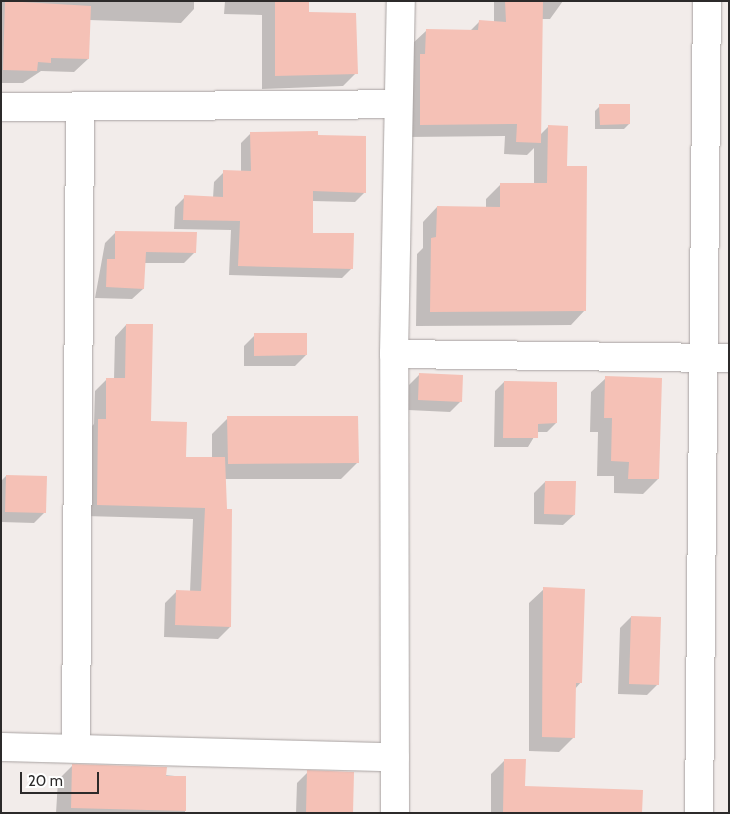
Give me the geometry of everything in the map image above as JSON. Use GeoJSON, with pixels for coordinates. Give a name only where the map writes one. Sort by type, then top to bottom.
{"type":"FeatureCollection","features":[{"type":"Feature","properties":{"kind":"street"},"geometry":{"type":"LineString","coordinates":[[395,813],[394,354],[401,1]]}},
{"type":"Feature","properties":{"kind":"street"},"geometry":{"type":"LineString","coordinates":[[699,813],[716,358],[707,1]]}},
{"type":"Feature","properties":{"kind":"street"},"geometry":{"type":"LineString","coordinates":[[1,107],[398,104]]}},
{"type":"Feature","properties":{"kind":"street"},"geometry":{"type":"LineString","coordinates":[[76,747],[80,106]]}},
{"type":"Feature","properties":{"kind":"street"},"geometry":{"type":"LineString","coordinates":[[394,354],[716,358]]}},
{"type":"Feature","properties":{"kind":"street"},"geometry":{"type":"LineString","coordinates":[[1,747],[76,747],[396,757]]}},
{"type":"Feature","properties":{"kind":"building"},"geometry":{"type":"Polygon","coordinates":[[[5,1],[91,6],[89,59],[51,58],[51,63],[38,62],[37,71],[3,70],[5,1]]]}},
{"type":"Feature","properties":{"kind":"building"},"geometry":{"type":"Polygon","coordinates":[[[275,1],[309,1],[309,12],[356,13],[358,74],[275,76],[275,1]]]}},
{"type":"Feature","properties":{"kind":"building"},"geometry":{"type":"Polygon","coordinates":[[[505,1],[543,1],[541,143],[516,142],[517,124],[420,125],[420,54],[425,54],[426,29],[478,30],[479,20],[506,22],[505,1]]]}},
{"type":"Feature","properties":{"kind":"building"},"geometry":{"type":"Polygon","coordinates":[[[599,104],[630,104],[630,124],[600,125],[599,104]]]}},
{"type":"Feature","properties":{"kind":"building"},"geometry":{"type":"Polygon","coordinates":[[[548,125],[568,126],[567,166],[587,166],[586,311],[430,312],[431,238],[436,237],[437,206],[500,207],[500,183],[547,183],[548,125]]]}},
{"type":"Feature","properties":{"kind":"building"},"geometry":{"type":"Polygon","coordinates":[[[318,131],[318,135],[366,136],[366,193],[313,191],[313,233],[354,233],[353,269],[238,266],[240,221],[183,220],[184,195],[223,197],[223,170],[251,171],[250,132],[318,131]]]}},
{"type":"Feature","properties":{"kind":"building"},"geometry":{"type":"Polygon","coordinates":[[[115,231],[197,232],[196,253],[146,252],[144,289],[106,287],[107,259],[115,259],[115,231]]]}},
{"type":"Feature","properties":{"kind":"building"},"geometry":{"type":"Polygon","coordinates":[[[126,324],[153,324],[151,421],[187,422],[186,457],[225,457],[227,509],[232,509],[231,627],[175,625],[176,590],[201,591],[205,508],[97,505],[98,419],[106,419],[106,378],[125,378],[126,324]]]}},
{"type":"Feature","properties":{"kind":"building"},"geometry":{"type":"Polygon","coordinates":[[[254,333],[307,333],[307,355],[254,356],[254,333]]]}},
{"type":"Feature","properties":{"kind":"building"},"geometry":{"type":"Polygon","coordinates":[[[419,373],[463,375],[462,402],[418,400],[419,373]]]}},
{"type":"Feature","properties":{"kind":"building"},"geometry":{"type":"Polygon","coordinates":[[[605,376],[662,378],[659,479],[628,479],[629,462],[611,461],[612,418],[604,418],[605,376]]]}},
{"type":"Feature","properties":{"kind":"building"},"geometry":{"type":"Polygon","coordinates":[[[504,381],[557,382],[557,423],[538,424],[538,438],[503,438],[504,381]]]}},
{"type":"Feature","properties":{"kind":"building"},"geometry":{"type":"Polygon","coordinates":[[[227,416],[358,416],[359,463],[228,464],[227,416]]]}},
{"type":"Feature","properties":{"kind":"building"},"geometry":{"type":"Polygon","coordinates":[[[6,475],[47,476],[46,513],[5,512],[6,475]]]}},
{"type":"Feature","properties":{"kind":"building"},"geometry":{"type":"Polygon","coordinates":[[[545,481],[576,481],[575,515],[544,514],[545,481]]]}},
{"type":"Feature","properties":{"kind":"building"},"geometry":{"type":"Polygon","coordinates":[[[543,587],[585,589],[582,683],[576,683],[575,738],[542,737],[543,587]]]}},
{"type":"Feature","properties":{"kind":"building"},"geometry":{"type":"Polygon","coordinates":[[[631,616],[661,617],[659,685],[629,684],[631,616]]]}},
{"type":"Feature","properties":{"kind":"building"},"geometry":{"type":"Polygon","coordinates":[[[504,759],[526,759],[525,786],[643,790],[642,813],[503,813],[504,759]]]}},
{"type":"Feature","properties":{"kind":"building"},"geometry":{"type":"Polygon","coordinates":[[[72,764],[167,767],[166,776],[186,776],[186,811],[71,808],[72,764]]]}},
{"type":"Feature","properties":{"kind":"building"},"geometry":{"type":"Polygon","coordinates":[[[307,770],[354,772],[353,813],[306,813],[307,770]]]}}]}
